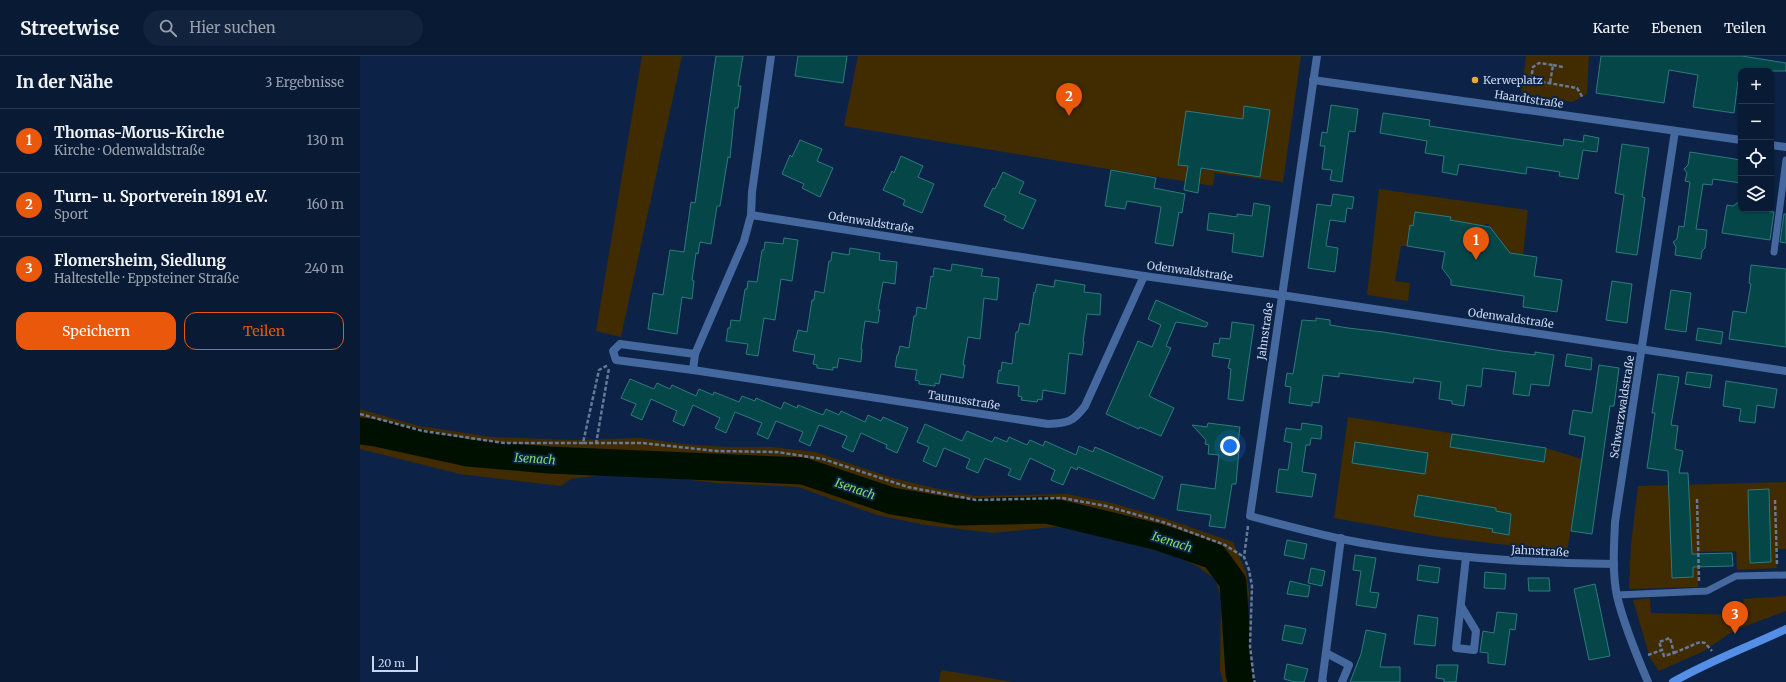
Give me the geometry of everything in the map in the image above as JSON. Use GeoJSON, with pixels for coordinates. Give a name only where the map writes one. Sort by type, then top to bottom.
{"type":"FeatureCollection","features":[{"type":"Feature","properties":{"kind":"main road"},"geometry":{"type":"LineString","coordinates":[[1673,682],[1697,668],[1786,629]]}},
{"type":"Feature","properties":{"kind":"street"},"geometry":{"type":"LineString","coordinates":[[693,370],[694,354],[744,241],[751,215],[752,192],[771,56]]}},
{"type":"Feature","properties":{"kind":"street","name":"Jahnstraße"},"geometry":{"type":"LineString","coordinates":[[1317,56],[1250,516],[1341,538],[1403,549],[1520,562],[1614,564]]}},
{"type":"Feature","properties":{"kind":"street","name":"Haardtstraße"},"geometry":{"type":"LineString","coordinates":[[1313,80],[1738,140]]}},
{"type":"Feature","properties":{"kind":"street","name":"Schwarzwaldstraße"},"geometry":{"type":"LineString","coordinates":[[1648,682],[1638,658],[1617,595],[1614,564],[1615,522],[1675,131]]}},
{"type":"Feature","properties":{"kind":"street"},"geometry":{"type":"LineString","coordinates":[[1774,145],[1786,147]]}},
{"type":"Feature","properties":{"kind":"street","name":"Odenwaldstraße"},"geometry":{"type":"LineString","coordinates":[[751,215],[1144,276],[1281,295],[1786,371]]}},
{"type":"Feature","properties":{"kind":"street","name":"Taunusstraße"},"geometry":{"type":"LineString","coordinates":[[694,354],[620,344],[613,351],[616,360],[693,370],[1048,424],[1064,423],[1077,417],[1084,406],[1144,276]]}},
{"type":"Feature","properties":{"kind":"street"},"geometry":{"type":"LineString","coordinates":[[1323,682],[1341,538]]}},
{"type":"Feature","properties":{"kind":"street"},"geometry":{"type":"LineString","coordinates":[[1461,606],[1476,631],[1474,650],[1456,648],[1466,557]]}},
{"type":"Feature","properties":{"kind":"street"},"geometry":{"type":"LineString","coordinates":[[1326,653],[1349,665],[1342,682]]}},
{"type":"Feature","properties":{"kind":"lane"},"geometry":{"type":"LineString","coordinates":[[1774,252],[1786,160]]}},
{"type":"Feature","properties":{"kind":"lane"},"geometry":{"type":"LineString","coordinates":[[1617,595],[1707,592],[1736,576],[1786,575]]}},
{"type":"Feature","properties":{"kind":"path"},"geometry":{"type":"LineString","coordinates":[[1531,80],[1533,67],[1539,62],[1563,67]]}},
{"type":"Feature","properties":{"kind":"path"},"geometry":{"type":"LineString","coordinates":[[1550,83],[1553,65]]}},
{"type":"Feature","properties":{"kind":"path"},"geometry":{"type":"LineString","coordinates":[[1518,82],[1531,80],[1578,88],[1583,98]]}},
{"type":"Feature","properties":{"kind":"path"},"geometry":{"type":"LineString","coordinates":[[583,443],[599,370],[609,364],[596,444]]}},
{"type":"Feature","properties":{"kind":"path"},"geometry":{"type":"LineString","coordinates":[[360,414],[423,431],[504,443],[642,443],[716,451],[777,452],[823,459],[908,487],[976,500],[1062,498],[1106,506],[1166,523],[1225,545],[1244,557]]}},
{"type":"Feature","properties":{"kind":"path"},"geometry":{"type":"LineString","coordinates":[[1697,499],[1699,592]]}},
{"type":"Feature","properties":{"kind":"path"},"geometry":{"type":"LineString","coordinates":[[1775,500],[1778,575]]}},
{"type":"Feature","properties":{"kind":"path"},"geometry":{"type":"LineString","coordinates":[[1250,516],[1244,557],[1249,570],[1252,586],[1250,646],[1255,682]]}},
{"type":"Feature","properties":{"kind":"path"},"geometry":{"type":"LineString","coordinates":[[1674,653],[1670,638],[1659,642],[1664,656],[1674,653],[1700,642],[1705,643],[1719,658]]}},
{"type":"Feature","properties":{"kind":"path"},"geometry":{"type":"LineString","coordinates":[[1638,658],[1662,650]]}},
{"type":"Feature","properties":{"kind":"shaded area"},"geometry":{"type":"Polygon","coordinates":[[[642,56],[682,56],[621,337],[596,331],[642,56]]]}},
{"type":"Feature","properties":{"kind":"shaded area"},"geometry":{"type":"Polygon","coordinates":[[[858,56],[1301,56],[1283,182],[1215,173],[1213,186],[844,126],[858,56]]]}},
{"type":"Feature","properties":{"kind":"shaded area"},"geometry":{"type":"Polygon","coordinates":[[[1526,56],[1589,56],[1587,94],[1573,102],[1521,94],[1526,56]]]}},
{"type":"Feature","properties":{"kind":"shaded area"},"geometry":{"type":"Polygon","coordinates":[[[1379,189],[1528,210],[1523,255],[1509,252],[1488,224],[1485,224],[1485,226],[1450,220],[1450,217],[1415,212],[1413,226],[1410,225],[1407,246],[1401,246],[1395,281],[1410,283],[1408,301],[1367,295],[1379,189]]]}},
{"type":"Feature","properties":{"kind":"shaded area"},"geometry":{"type":"Polygon","coordinates":[[[360,409],[419,426],[492,437],[571,440],[641,438],[683,444],[727,447],[772,447],[815,452],[893,478],[976,496],[1067,494],[1112,503],[1167,519],[1233,542],[1246,572],[1249,593],[1246,625],[1246,677],[1249,682],[1223,682],[1220,670],[1221,597],[1215,579],[1197,566],[1177,557],[1083,529],[1054,527],[993,533],[925,525],[877,515],[798,487],[715,483],[627,472],[571,479],[561,486],[460,474],[360,449],[360,409]]]}},
{"type":"Feature","properties":{"kind":"shaded area"},"geometry":{"type":"Polygon","coordinates":[[[1348,417],[1546,448],[1582,459],[1567,552],[1440,537],[1334,518],[1348,417]]]}},
{"type":"Feature","properties":{"kind":"shaded area"},"geometry":{"type":"Polygon","coordinates":[[[1786,482],[1786,549],[1776,549],[1777,568],[1737,570],[1736,551],[1699,552],[1698,587],[1629,589],[1631,544],[1638,486],[1786,482]]]}},
{"type":"Feature","properties":{"kind":"shaded area"},"geometry":{"type":"Polygon","coordinates":[[[1786,596],[1786,611],[1735,630],[1704,651],[1659,671],[1650,658],[1633,600],[1650,598],[1651,613],[1746,615],[1743,599],[1786,596]]]}},
{"type":"Feature","properties":{"kind":"shaded area"},"geometry":{"type":"Polygon","coordinates":[[[941,670],[1013,682],[939,682],[941,670]]]}},
{"type":"Feature","properties":{"kind":"building"},"geometry":{"type":"Polygon","coordinates":[[[716,56],[743,56],[738,86],[741,86],[738,108],[735,108],[730,158],[728,157],[720,206],[717,206],[711,244],[700,242],[698,254],[696,253],[692,280],[694,281],[692,299],[682,297],[677,334],[648,329],[653,293],[663,295],[670,250],[684,252],[691,202],[695,203],[716,56]]]}},
{"type":"Feature","properties":{"kind":"building"},"geometry":{"type":"Polygon","coordinates":[[[798,56],[847,56],[843,83],[795,76],[798,56]]]}},
{"type":"Feature","properties":{"kind":"building"},"geometry":{"type":"Polygon","coordinates":[[[1601,56],[1742,56],[1786,63],[1786,71],[1774,71],[1774,68],[1738,68],[1734,113],[1693,107],[1698,75],[1669,70],[1664,103],[1596,93],[1601,56]]]}},
{"type":"Feature","properties":{"kind":"building"},"geometry":{"type":"Polygon","coordinates":[[[1331,105],[1358,109],[1355,132],[1349,131],[1342,182],[1330,180],[1332,170],[1322,169],[1325,146],[1320,146],[1322,132],[1327,133],[1331,105]]]}},
{"type":"Feature","properties":{"kind":"building"},"geometry":{"type":"Polygon","coordinates":[[[1244,106],[1270,110],[1260,177],[1201,168],[1198,193],[1184,190],[1188,166],[1178,165],[1186,111],[1243,119],[1244,106]]]}},
{"type":"Feature","properties":{"kind":"building"},"geometry":{"type":"Polygon","coordinates":[[[1383,113],[1430,120],[1429,126],[1563,146],[1564,139],[1583,142],[1584,135],[1599,138],[1597,152],[1583,150],[1578,179],[1559,176],[1560,172],[1527,167],[1526,174],[1459,164],[1457,175],[1442,172],[1444,156],[1425,153],[1427,141],[1380,133],[1383,113]]]}},
{"type":"Feature","properties":{"kind":"building"},"geometry":{"type":"Polygon","coordinates":[[[800,140],[822,149],[817,161],[833,168],[820,197],[802,188],[804,184],[782,174],[790,155],[792,157],[800,140]]]}},
{"type":"Feature","properties":{"kind":"building"},"geometry":{"type":"Polygon","coordinates":[[[1622,144],[1649,148],[1642,197],[1645,198],[1637,255],[1616,252],[1624,195],[1615,193],[1622,144]]]}},
{"type":"Feature","properties":{"kind":"building"},"geometry":{"type":"Polygon","coordinates":[[[1690,152],[1738,160],[1738,183],[1713,179],[1712,185],[1703,184],[1696,229],[1707,230],[1705,248],[1702,251],[1701,259],[1675,255],[1676,247],[1673,242],[1677,239],[1679,226],[1684,227],[1690,182],[1685,181],[1687,173],[1684,169],[1688,165],[1690,152]]]}},
{"type":"Feature","properties":{"kind":"building"},"geometry":{"type":"Polygon","coordinates":[[[901,156],[923,166],[918,177],[934,184],[922,213],[903,205],[905,200],[883,190],[892,171],[894,173],[901,156]]]}},
{"type":"Feature","properties":{"kind":"building"},"geometry":{"type":"Polygon","coordinates":[[[1111,170],[1156,178],[1154,188],[1185,194],[1182,213],[1179,212],[1173,246],[1155,243],[1161,207],[1127,201],[1125,209],[1105,206],[1111,170]]]}},
{"type":"Feature","properties":{"kind":"building"},"geometry":{"type":"Polygon","coordinates":[[[1003,172],[1024,182],[1019,193],[1036,200],[1023,229],[1004,220],[1006,216],[984,206],[993,188],[995,189],[1003,172]]]}},
{"type":"Feature","properties":{"kind":"building"},"geometry":{"type":"Polygon","coordinates":[[[1333,194],[1354,197],[1352,209],[1347,208],[1345,222],[1330,220],[1326,246],[1338,248],[1335,272],[1308,268],[1317,204],[1331,206],[1333,194]]]}},
{"type":"Feature","properties":{"kind":"building"},"geometry":{"type":"Polygon","coordinates":[[[1738,202],[1738,212],[1774,212],[1770,240],[1722,233],[1727,205],[1733,206],[1738,202]]]}},
{"type":"Feature","properties":{"kind":"building"},"geometry":{"type":"Polygon","coordinates":[[[1254,203],[1270,206],[1263,257],[1232,252],[1234,234],[1207,230],[1209,213],[1237,217],[1237,214],[1252,216],[1254,203]]]}},
{"type":"Feature","properties":{"kind":"building"},"geometry":{"type":"Polygon","coordinates":[[[1415,212],[1451,217],[1450,220],[1490,227],[1510,253],[1537,257],[1534,276],[1562,280],[1557,312],[1523,307],[1524,296],[1451,285],[1451,280],[1442,268],[1445,252],[1407,246],[1410,225],[1413,226],[1415,212]]]}},
{"type":"Feature","properties":{"kind":"building"},"geometry":{"type":"Polygon","coordinates":[[[1784,214],[1786,214],[1786,243],[1780,242],[1784,214]]]}},
{"type":"Feature","properties":{"kind":"building"},"geometry":{"type":"Polygon","coordinates":[[[784,238],[798,240],[792,281],[781,279],[775,320],[764,318],[758,356],[746,354],[748,344],[726,341],[728,328],[730,328],[731,320],[740,321],[745,289],[747,289],[748,281],[757,282],[762,250],[764,250],[765,242],[783,244],[784,238]]]}},
{"type":"Feature","properties":{"kind":"building"},"geometry":{"type":"Polygon","coordinates":[[[850,248],[880,253],[879,260],[897,262],[895,284],[883,282],[878,310],[880,310],[878,323],[865,321],[861,349],[861,362],[839,358],[837,368],[833,367],[833,370],[817,368],[817,365],[813,364],[815,355],[793,351],[795,339],[798,330],[807,332],[812,300],[814,300],[815,291],[824,293],[829,261],[831,261],[832,252],[849,255],[850,248]]]}},
{"type":"Feature","properties":{"kind":"building"},"geometry":{"type":"Polygon","coordinates":[[[952,264],[983,269],[981,276],[999,278],[997,300],[984,298],[980,339],[968,337],[963,365],[965,365],[963,378],[941,374],[939,384],[935,383],[935,386],[919,384],[919,381],[915,380],[917,370],[895,367],[897,355],[900,346],[909,348],[914,316],[916,316],[917,307],[926,309],[931,276],[933,277],[934,268],[951,271],[952,264]]]}},
{"type":"Feature","properties":{"kind":"building"},"geometry":{"type":"Polygon","coordinates":[[[1751,265],[1786,269],[1786,347],[1729,339],[1733,311],[1746,313],[1751,284],[1749,283],[1751,265]]]}},
{"type":"Feature","properties":{"kind":"building"},"geometry":{"type":"Polygon","coordinates":[[[1055,280],[1085,285],[1084,292],[1101,294],[1100,315],[1087,314],[1082,355],[1069,353],[1065,394],[1043,390],[1042,400],[1038,399],[1037,402],[1021,400],[1022,397],[1018,396],[1019,386],[997,383],[999,370],[1001,371],[1002,362],[1012,364],[1016,332],[1018,332],[1020,323],[1029,325],[1034,292],[1035,293],[1037,284],[1054,287],[1055,280]]]}},
{"type":"Feature","properties":{"kind":"building"},"geometry":{"type":"Polygon","coordinates":[[[1612,281],[1632,284],[1627,323],[1606,320],[1612,281]]]}},
{"type":"Feature","properties":{"kind":"building"},"geometry":{"type":"Polygon","coordinates":[[[1671,290],[1691,293],[1686,332],[1665,329],[1671,290]]]}},
{"type":"Feature","properties":{"kind":"building"},"geometry":{"type":"Polygon","coordinates":[[[1156,300],[1208,323],[1206,327],[1176,322],[1166,346],[1171,348],[1149,396],[1174,408],[1161,436],[1140,427],[1139,429],[1106,414],[1138,341],[1152,347],[1161,325],[1148,319],[1156,300]]]}},
{"type":"Feature","properties":{"kind":"building"},"geometry":{"type":"Polygon","coordinates":[[[1316,318],[1330,320],[1330,325],[1348,328],[1383,332],[1502,351],[1535,355],[1535,352],[1554,355],[1549,386],[1531,384],[1529,396],[1513,394],[1516,372],[1483,368],[1481,387],[1467,385],[1464,406],[1452,404],[1452,401],[1439,399],[1441,382],[1414,378],[1413,383],[1339,373],[1339,377],[1323,375],[1319,403],[1312,402],[1312,406],[1289,403],[1291,387],[1285,386],[1287,373],[1293,374],[1302,320],[1316,321],[1316,318]]]}},
{"type":"Feature","properties":{"kind":"building"},"geometry":{"type":"Polygon","coordinates":[[[1232,322],[1254,325],[1243,401],[1228,399],[1231,369],[1228,368],[1230,359],[1212,356],[1214,343],[1219,344],[1220,338],[1230,339],[1232,322]]]}},
{"type":"Feature","properties":{"kind":"building"},"geometry":{"type":"Polygon","coordinates":[[[1698,328],[1723,332],[1721,344],[1696,340],[1698,328]]]}},
{"type":"Feature","properties":{"kind":"building"},"geometry":{"type":"Polygon","coordinates":[[[1567,354],[1592,358],[1591,370],[1565,366],[1567,354]]]}},
{"type":"Feature","properties":{"kind":"building"},"geometry":{"type":"Polygon","coordinates":[[[1599,365],[1619,368],[1614,406],[1610,406],[1592,534],[1571,531],[1585,437],[1569,434],[1573,410],[1592,413],[1599,365]]]}},
{"type":"Feature","properties":{"kind":"building"},"geometry":{"type":"Polygon","coordinates":[[[1687,372],[1712,375],[1710,388],[1685,384],[1687,372]]]}},
{"type":"Feature","properties":{"kind":"building"},"geometry":{"type":"Polygon","coordinates":[[[1658,374],[1679,377],[1671,425],[1678,426],[1675,449],[1683,451],[1679,473],[1688,473],[1692,554],[1732,553],[1733,566],[1693,567],[1693,577],[1672,578],[1668,471],[1647,468],[1655,413],[1652,413],[1658,374]]]}},
{"type":"Feature","properties":{"kind":"building"},"geometry":{"type":"Polygon","coordinates":[[[630,379],[654,389],[657,383],[670,389],[672,385],[696,396],[699,389],[713,395],[714,392],[739,402],[742,396],[755,401],[756,398],[781,409],[784,402],[797,408],[798,405],[823,415],[826,409],[839,415],[841,411],[865,422],[868,415],[881,421],[883,417],[908,428],[897,453],[886,448],[887,445],[861,433],[853,452],[842,447],[847,436],[819,425],[810,446],[799,441],[803,432],[776,421],[768,439],[757,434],[762,423],[735,412],[726,433],[715,428],[720,418],[693,405],[684,426],[673,421],[677,411],[651,399],[642,420],[631,415],[636,404],[621,398],[630,379]]]}},
{"type":"Feature","properties":{"kind":"building"},"geometry":{"type":"Polygon","coordinates":[[[1726,381],[1777,389],[1774,408],[1757,405],[1755,423],[1739,421],[1741,409],[1723,406],[1726,381]]]}},
{"type":"Feature","properties":{"kind":"building"},"geometry":{"type":"Polygon","coordinates":[[[1208,423],[1240,427],[1237,450],[1239,450],[1236,484],[1232,484],[1225,528],[1209,526],[1211,515],[1177,510],[1181,484],[1215,489],[1219,455],[1208,454],[1209,445],[1205,444],[1206,440],[1192,425],[1207,427],[1208,423]]]}},
{"type":"Feature","properties":{"kind":"building"},"geometry":{"type":"Polygon","coordinates":[[[1302,423],[1322,426],[1321,439],[1311,438],[1310,445],[1306,445],[1302,472],[1316,474],[1312,497],[1276,492],[1279,469],[1288,470],[1292,443],[1284,441],[1286,428],[1301,430],[1302,423]]]}},
{"type":"Feature","properties":{"kind":"building"},"geometry":{"type":"Polygon","coordinates":[[[925,424],[962,441],[967,431],[992,442],[995,437],[1007,442],[1009,437],[1027,445],[1030,440],[1043,446],[1045,441],[1076,455],[1079,446],[1093,452],[1095,447],[1163,477],[1154,499],[1078,467],[1077,470],[1071,467],[1063,485],[1051,480],[1055,470],[1030,458],[1020,480],[1008,475],[1011,469],[985,458],[978,473],[966,468],[970,459],[944,448],[936,467],[923,461],[929,447],[917,442],[925,424]]]}},
{"type":"Feature","properties":{"kind":"building"},"geometry":{"type":"Polygon","coordinates":[[[1452,434],[1546,448],[1544,462],[1450,447],[1452,434]]]}},
{"type":"Feature","properties":{"kind":"building"},"geometry":{"type":"Polygon","coordinates":[[[1355,442],[1428,453],[1425,474],[1352,463],[1355,442]]]}},
{"type":"Feature","properties":{"kind":"building"},"geometry":{"type":"Polygon","coordinates":[[[1769,489],[1771,562],[1750,563],[1748,490],[1769,489]]]}},
{"type":"Feature","properties":{"kind":"building"},"geometry":{"type":"Polygon","coordinates":[[[1418,495],[1496,508],[1496,511],[1511,514],[1509,535],[1492,532],[1493,529],[1414,516],[1418,495]]]}},
{"type":"Feature","properties":{"kind":"building"},"geometry":{"type":"Polygon","coordinates":[[[1287,540],[1307,544],[1304,559],[1284,555],[1287,540]]]}},
{"type":"Feature","properties":{"kind":"building"},"geometry":{"type":"Polygon","coordinates":[[[1355,555],[1376,558],[1370,592],[1379,593],[1376,608],[1356,605],[1361,571],[1353,570],[1355,555]]]}},
{"type":"Feature","properties":{"kind":"building"},"geometry":{"type":"Polygon","coordinates":[[[1419,565],[1440,568],[1438,583],[1417,580],[1419,565]]]}},
{"type":"Feature","properties":{"kind":"building"},"geometry":{"type":"Polygon","coordinates":[[[1311,568],[1325,571],[1322,586],[1308,583],[1311,568]]]}},
{"type":"Feature","properties":{"kind":"building"},"geometry":{"type":"Polygon","coordinates":[[[1485,572],[1506,574],[1505,589],[1484,588],[1485,572]]]}},
{"type":"Feature","properties":{"kind":"building"},"geometry":{"type":"Polygon","coordinates":[[[1528,578],[1549,578],[1550,591],[1529,591],[1528,578]]]}},
{"type":"Feature","properties":{"kind":"building"},"geometry":{"type":"Polygon","coordinates":[[[1290,581],[1310,586],[1308,597],[1287,594],[1290,581]]]}},
{"type":"Feature","properties":{"kind":"building"},"geometry":{"type":"Polygon","coordinates":[[[1595,584],[1610,656],[1589,660],[1574,589],[1595,584]]]}},
{"type":"Feature","properties":{"kind":"building"},"geometry":{"type":"Polygon","coordinates":[[[1497,612],[1517,614],[1515,630],[1510,629],[1505,665],[1488,663],[1488,653],[1480,652],[1483,631],[1494,633],[1497,612]]]}},
{"type":"Feature","properties":{"kind":"building"},"geometry":{"type":"Polygon","coordinates":[[[1418,615],[1438,618],[1435,646],[1414,644],[1418,615]]]}},
{"type":"Feature","properties":{"kind":"building"},"geometry":{"type":"Polygon","coordinates":[[[1285,625],[1306,629],[1302,644],[1282,640],[1285,625]]]}},
{"type":"Feature","properties":{"kind":"building"},"geometry":{"type":"Polygon","coordinates":[[[1366,630],[1386,634],[1380,667],[1400,667],[1400,682],[1350,682],[1361,654],[1366,630]]]}},
{"type":"Feature","properties":{"kind":"building"},"geometry":{"type":"Polygon","coordinates":[[[1287,664],[1308,669],[1304,682],[1295,682],[1284,679],[1287,664]]]}},
{"type":"Feature","properties":{"kind":"building"},"geometry":{"type":"Polygon","coordinates":[[[1437,665],[1458,665],[1456,682],[1444,682],[1444,679],[1436,678],[1437,665]]]}},
{"type":"Feature","properties":{"kind":"waterway","name":"Isenach"},"geometry":{"type":"LineString","coordinates":[[360,431],[376,433],[468,453],[549,460],[803,471],[892,501],[957,512],[1046,510],[1158,537],[1214,556],[1233,582],[1239,674],[1242,682]]}},
{"type":"Feature","properties":{"kind":"place","name":"Kerweplatz"},"geometry":{"type":"Point","coordinates":[1475,80]}},
{"type":"Feature","properties":{"kind":"place","name":"Turn- u. Sportverein 1891 e.V."},"geometry":{"type":"Point","coordinates":[1069,116]}},
{"type":"Feature","properties":{"kind":"place","name":"Thomas-Morus-Kirche"},"geometry":{"type":"Point","coordinates":[1476,260]}},
{"type":"Feature","properties":{"kind":"place","name":"Flomersheim, Siedlung"},"geometry":{"type":"Point","coordinates":[1735,634]}}]}
